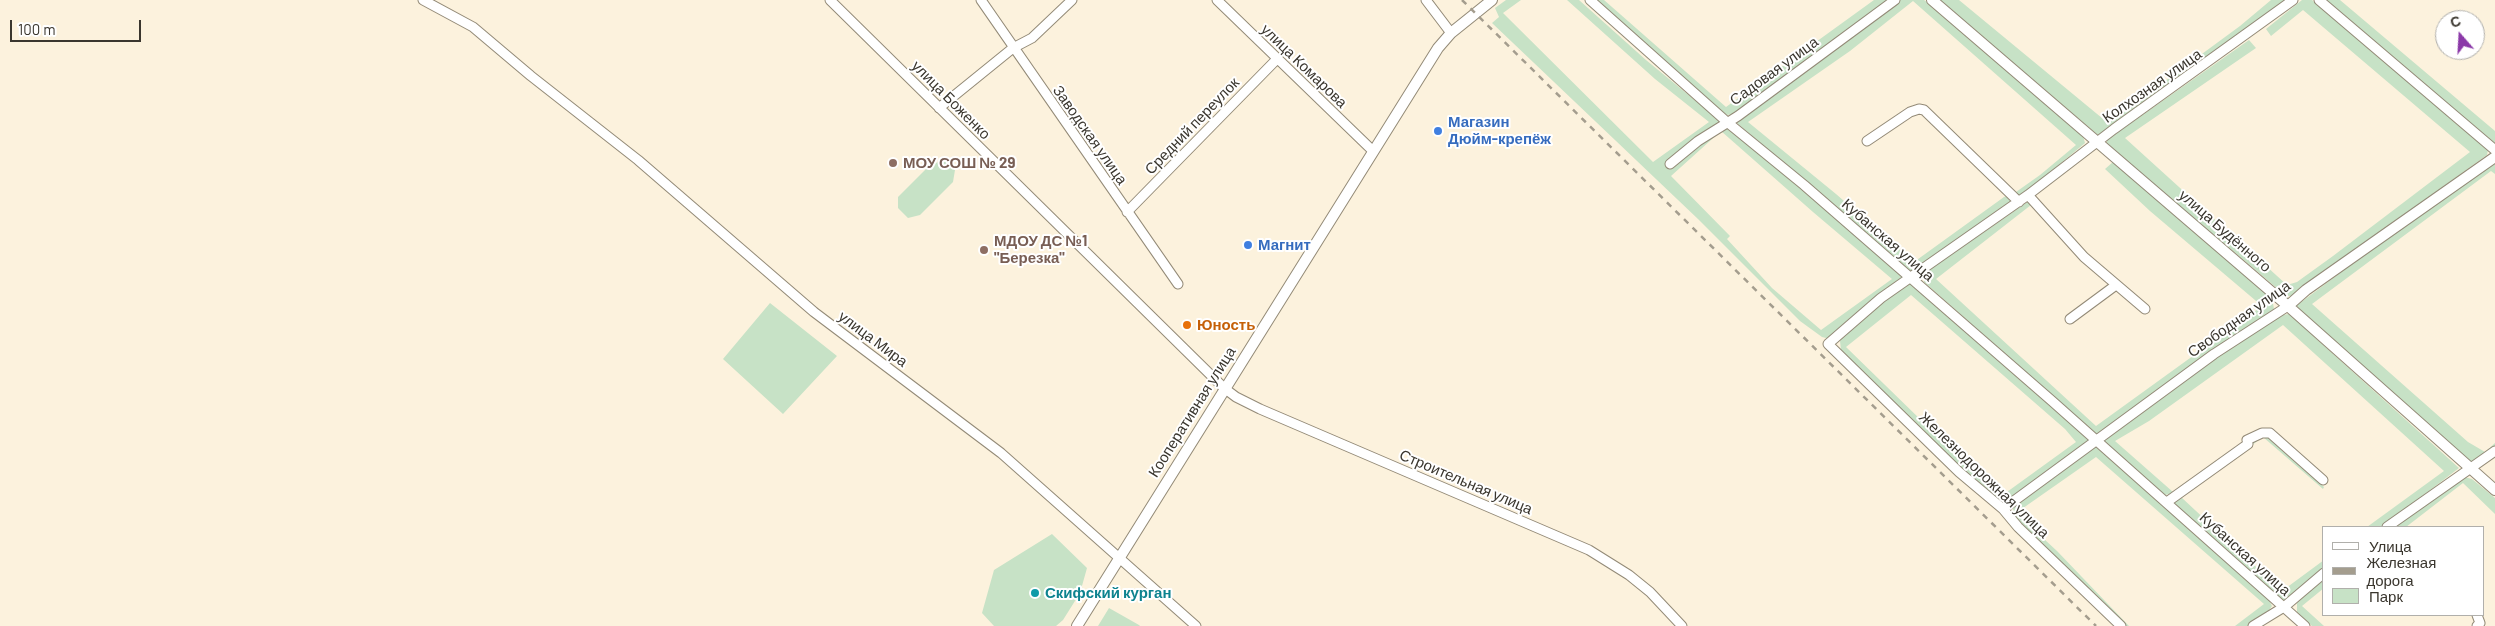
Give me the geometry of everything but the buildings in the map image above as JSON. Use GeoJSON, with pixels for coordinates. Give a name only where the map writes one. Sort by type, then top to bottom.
{"type":"FeatureCollection","features":[{"type":"Feature","properties":{"kind":"street","name":"улица Мира"},"geometry":{"type":"LineString","coordinates":[[423,0],[473,27],[531,76],[638,160],[814,312],[1000,452],[1196,626]]}},
{"type":"Feature","properties":{"kind":"street","name":"улица Боженко"},"geometry":{"type":"LineString","coordinates":[[830,0],[1224,388]]}},
{"type":"Feature","properties":{"kind":"street","name":"Заводская улица"},"geometry":{"type":"LineString","coordinates":[[982,0],[1013,48],[1178,284]]}},
{"type":"Feature","properties":{"kind":"street"},"geometry":{"type":"LineString","coordinates":[[939,108],[1013,48],[1032,38],[1072,0]]}},
{"type":"Feature","properties":{"kind":"street","name":"улица Комарова"},"geometry":{"type":"LineString","coordinates":[[1217,0],[1372,151]]}},
{"type":"Feature","properties":{"kind":"street"},"geometry":{"type":"LineString","coordinates":[[1426,0],[1451,33]]}},
{"type":"Feature","properties":{"kind":"street","name":"Кооперативная улица"},"geometry":{"type":"LineString","coordinates":[[1077,626],[1438,48],[1451,33],[1492,0]]}},
{"type":"Feature","properties":{"kind":"street","name":"Кубанская улица"},"geometry":{"type":"LineString","coordinates":[[1590,0],[1727,122],[1910,278],[2167,502],[2306,626]]}},
{"type":"Feature","properties":{"kind":"street","name":"Садовая улица"},"geometry":{"type":"LineString","coordinates":[[1670,164],[1698,141],[1895,0]]}},
{"type":"Feature","properties":{"kind":"street","name":"улица Будённого"},"geometry":{"type":"LineString","coordinates":[[1932,0],[2288,306],[2495,490]]}},
{"type":"Feature","properties":{"kind":"street","name":"Колхозная улица"},"geometry":{"type":"LineString","coordinates":[[1828,344],[1881,298],[2019,202],[2294,0]]}},
{"type":"Feature","properties":{"kind":"street"},"geometry":{"type":"LineString","coordinates":[[2319,0],[2495,150]]}},
{"type":"Feature","properties":{"kind":"street","name":"Средний переулок"},"geometry":{"type":"LineString","coordinates":[[1127,212],[1276,59]]}},
{"type":"Feature","properties":{"kind":"street"},"geometry":{"type":"LineString","coordinates":[[1867,140],[1910,112],[1919,109],[1924,110],[2019,202]]}},
{"type":"Feature","properties":{"kind":"street","name":"Свободная улица"},"geometry":{"type":"LineString","coordinates":[[2003,509],[2214,354],[2288,306],[2306,290],[2495,157]]}},
{"type":"Feature","properties":{"kind":"street"},"geometry":{"type":"LineString","coordinates":[[2028,195],[2084,257],[2145,309]]}},
{"type":"Feature","properties":{"kind":"street"},"geometry":{"type":"LineString","coordinates":[[2070,319],[2116,285]]}},
{"type":"Feature","properties":{"kind":"street","name":"Железнодорожная улица"},"geometry":{"type":"LineString","coordinates":[[1828,344],[1959,472],[2003,509],[2018,527],[2121,626]]}},
{"type":"Feature","properties":{"kind":"street","name":"Строительная улица"},"geometry":{"type":"LineString","coordinates":[[1224,388],[1260,410],[1589,550],[1629,575],[1650,592],[1682,626]]}},
{"type":"Feature","properties":{"kind":"street"},"geometry":{"type":"LineString","coordinates":[[2167,502],[2248,444],[2247,440],[2262,433],[2270,433],[2323,480]]}},
{"type":"Feature","properties":{"kind":"street"},"geometry":{"type":"LineString","coordinates":[[2388,526],[2495,451]]}},
{"type":"Feature","properties":{"kind":"street"},"geometry":{"type":"LineString","coordinates":[[2253,626],[2284,607],[2322,575]]}},
{"type":"Feature","properties":{"kind":"green space"},"geometry":{"type":"Polygon","coordinates":[[[1506,0],[1521,0],[1503,13],[1653,162],[1709,122],[1655,79],[1567,0],[1579,0],[1646,60],[1792,180],[1901,274],[1902,279],[1830,339],[1822,337],[1800,321],[1698,219],[1492,23],[1499,17],[1495,8],[1506,0]],[[1721,131],[1671,176],[1730,236],[1727,239],[1772,288],[1821,330],[1892,279],[1721,131]]]}},
{"type":"Feature","properties":{"kind":"green space"},"geometry":{"type":"Polygon","coordinates":[[[1593,0],[1604,0],[1726,107],[1874,0],[1890,0],[1803,66],[1733,114],[1727,115],[1720,112],[1593,0]]]}},
{"type":"Feature","properties":{"kind":"green space"},"geometry":{"type":"Polygon","coordinates":[[[1900,0],[1924,0],[2083,136],[2085,143],[2022,196],[1917,271],[1911,271],[1737,123],[1739,119],[1900,0]],[[1913,1],[1850,51],[1748,122],[1836,194],[1914,262],[2004,197],[2016,192],[2040,175],[2076,145],[1913,1]]]}},
{"type":"Feature","properties":{"kind":"green space"},"geometry":{"type":"Polygon","coordinates":[[[1939,0],[1959,0],[2108,123],[2240,26],[2271,0],[2285,0],[2098,135],[1939,0]]]}},
{"type":"Feature","properties":{"kind":"green space"},"geometry":{"type":"Polygon","coordinates":[[[2302,0],[2312,0],[2488,150],[2487,155],[2292,296],[2286,296],[2107,144],[2107,140],[2249,40],[2256,48],[2125,138],[2287,285],[2297,282],[2333,256],[2470,152],[2303,10],[2271,36],[2266,29],[2302,0]]]}},
{"type":"Feature","properties":{"kind":"green space"},"geometry":{"type":"Polygon","coordinates":[[[2326,0],[2340,0],[2495,131],[2495,144],[2326,0]]]}},
{"type":"Feature","properties":{"kind":"green space"},"geometry":{"type":"Polygon","coordinates":[[[944,160],[955,170],[953,182],[920,215],[908,218],[898,208],[898,197],[930,165],[944,160]]]}},
{"type":"Feature","properties":{"kind":"green space"},"geometry":{"type":"Polygon","coordinates":[[[2495,161],[2495,174],[2491,171],[2312,304],[2468,442],[2485,452],[2495,443],[2495,448],[2474,465],[2296,306],[2408,222],[2495,161]]]}},
{"type":"Feature","properties":{"kind":"green space"},"geometry":{"type":"Polygon","coordinates":[[[2113,162],[2272,298],[2274,309],[2098,436],[1924,282],[1924,277],[1929,270],[2029,201],[2031,205],[1936,279],[2096,426],[2262,306],[2150,211],[2105,169],[2113,162]]]}},
{"type":"Feature","properties":{"kind":"green space"},"geometry":{"type":"Polygon","coordinates":[[[1911,283],[2092,442],[2004,505],[1958,468],[1841,350],[1840,341],[1846,332],[1906,284],[1911,283]],[[1911,295],[1846,347],[2000,497],[2076,442],[2065,429],[1911,295]]]}},
{"type":"Feature","properties":{"kind":"green space"},"geometry":{"type":"Polygon","coordinates":[[[770,303],[837,356],[783,414],[723,359],[770,303]]]}},
{"type":"Feature","properties":{"kind":"green space"},"geometry":{"type":"Polygon","coordinates":[[[2289,314],[2459,468],[2383,526],[2368,526],[2444,471],[2283,325],[2149,421],[2115,441],[2173,492],[2165,495],[2157,490],[2104,441],[2221,355],[2282,315],[2289,314]]]}},
{"type":"Feature","properties":{"kind":"green space"},"geometry":{"type":"Polygon","coordinates":[[[2264,435],[2270,437],[2324,487],[2323,489],[2263,437],[2181,497],[2282,591],[2322,561],[2322,571],[2284,601],[2171,502],[2212,469],[2258,437],[2264,435]]]}},
{"type":"Feature","properties":{"kind":"green space"},"geometry":{"type":"Polygon","coordinates":[[[2096,445],[2268,598],[2272,606],[2267,613],[2250,626],[2235,626],[2264,604],[2096,457],[2016,513],[2057,551],[2129,626],[2123,626],[2017,523],[2013,509],[2016,503],[2096,445]]]}},
{"type":"Feature","properties":{"kind":"green space"},"geometry":{"type":"Polygon","coordinates":[[[2464,477],[2472,479],[2495,498],[2495,514],[2463,483],[2407,526],[2394,526],[2464,477]]]}},
{"type":"Feature","properties":{"kind":"green space"},"geometry":{"type":"Polygon","coordinates":[[[1052,534],[1087,568],[1080,593],[1063,620],[1056,626],[994,626],[982,613],[994,570],[1052,534]]]}},
{"type":"Feature","properties":{"kind":"green space"},"geometry":{"type":"Polygon","coordinates":[[[2322,580],[2322,590],[2302,606],[2324,626],[2312,626],[2297,612],[2297,603],[2322,580]]]}},
{"type":"Feature","properties":{"kind":"green space"},"geometry":{"type":"Polygon","coordinates":[[[1109,608],[1139,625],[1140,626],[1098,626],[1109,608]]]}},
{"type":"Feature","properties":{"kind":"railway"},"geometry":{"type":"LineString","coordinates":[[1462,0],[2096,626]]}},
{"type":"Feature","properties":{"kind":"place","name":"Магазин Дюйм-крепёж"},"geometry":{"type":"Point","coordinates":[1438,131]}},
{"type":"Feature","properties":{"kind":"place","name":"МОУ СОШ № 29"},"geometry":{"type":"Point","coordinates":[893,163]}},
{"type":"Feature","properties":{"kind":"place","name":"Магнит"},"geometry":{"type":"Point","coordinates":[1248,245]}},
{"type":"Feature","properties":{"kind":"place","name":"МДОУ ДС №1 \"Березка\""},"geometry":{"type":"Point","coordinates":[984,250]}},
{"type":"Feature","properties":{"kind":"place","name":"Юность"},"geometry":{"type":"Point","coordinates":[1187,325]}},
{"type":"Feature","properties":{"kind":"place","name":"Скифский курган"},"geometry":{"type":"Point","coordinates":[1035,593]}}]}
